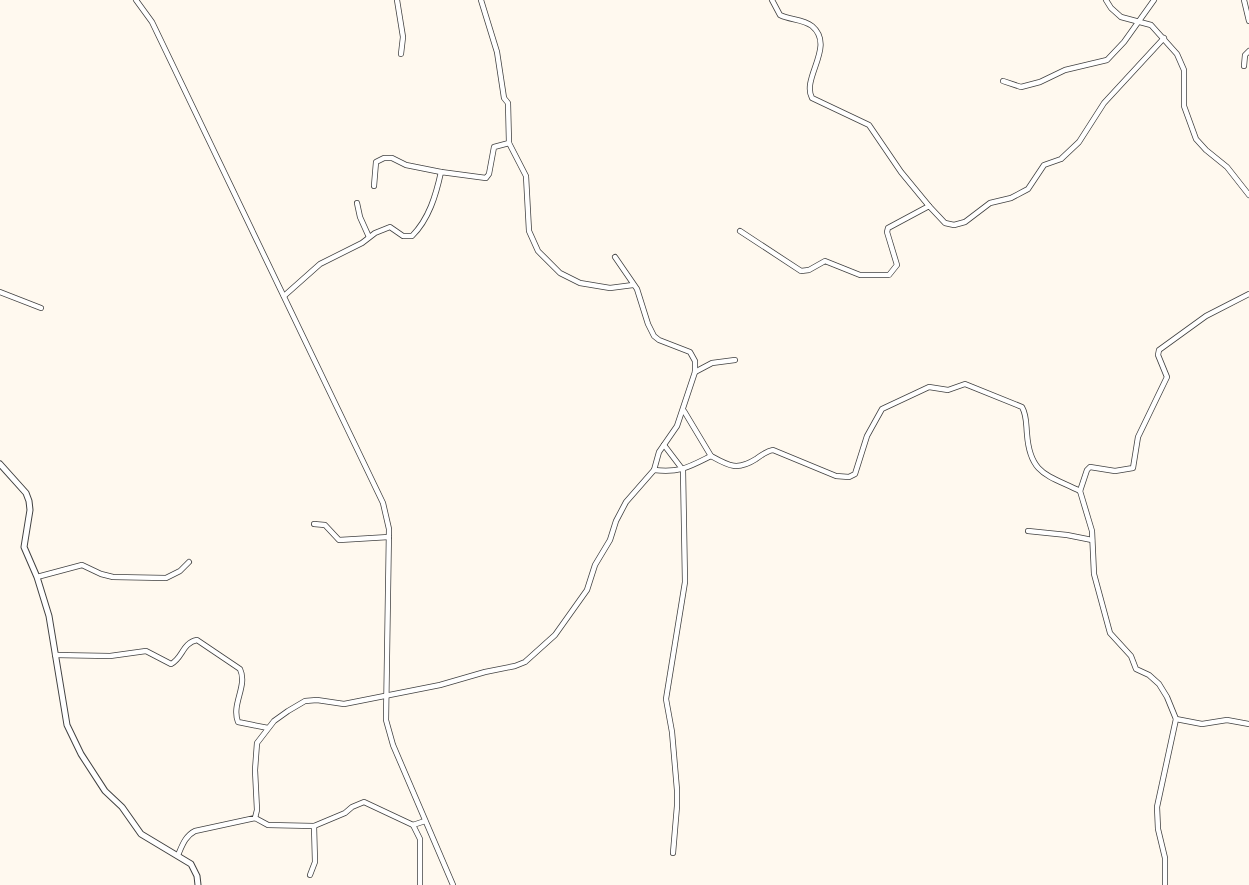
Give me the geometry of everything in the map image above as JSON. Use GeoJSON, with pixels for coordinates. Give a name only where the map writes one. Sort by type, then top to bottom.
{"type":"FeatureCollection","features":[{"type":"Feature","properties":{"kind":"street"},"geometry":{"type":"LineString","coordinates":[[136,0],[152,22],[383,503],[388,518],[389,537],[386,720],[393,745],[453,885]]}},
{"type":"Feature","properties":{"kind":"street"},"geometry":{"type":"LineString","coordinates":[[397,0],[403,37],[401,54]]}},
{"type":"Feature","properties":{"kind":"street"},"geometry":{"type":"LineString","coordinates":[[481,0],[497,52],[503,97],[508,103],[508,143],[526,176],[529,231],[538,251],[560,273],[580,283],[610,288],[633,285]]}},
{"type":"Feature","properties":{"kind":"street"},"geometry":{"type":"LineString","coordinates":[[772,0],[783,17],[807,23],[818,34],[820,50],[809,86],[812,98],[869,125],[901,172],[929,206],[941,220],[954,225],[965,222],[993,201],[1023,193],[1033,184],[1044,165],[1061,159],[1075,147],[1104,103],[1164,38]]}},
{"type":"Feature","properties":{"kind":"street"},"geometry":{"type":"LineString","coordinates":[[1106,0],[1111,8],[1121,16],[1151,25],[1182,61],[1184,106],[1196,139],[1227,167],[1249,195]]}},
{"type":"Feature","properties":{"kind":"street"},"geometry":{"type":"LineString","coordinates":[[1003,81],[1021,87],[1040,82],[1065,70],[1107,60],[1124,42],[1154,0]]}},
{"type":"Feature","properties":{"kind":"street"},"geometry":{"type":"LineString","coordinates":[[1244,0],[1249,21]]}},
{"type":"Feature","properties":{"kind":"street"},"geometry":{"type":"LineString","coordinates":[[1244,66],[1245,55],[1249,51]]}},
{"type":"Feature","properties":{"kind":"street"},"geometry":{"type":"LineString","coordinates":[[374,186],[376,162],[384,158],[441,172],[486,178],[489,174],[494,147],[508,143]]}},
{"type":"Feature","properties":{"kind":"street"},"geometry":{"type":"LineString","coordinates":[[284,297],[320,264],[346,252],[369,237],[390,227],[403,236],[412,236],[430,209],[441,172]]}},
{"type":"Feature","properties":{"kind":"street"},"geometry":{"type":"LineString","coordinates":[[357,203],[360,217],[369,237]]}},
{"type":"Feature","properties":{"kind":"street"},"geometry":{"type":"LineString","coordinates":[[740,231],[801,271],[809,270],[825,261],[860,275],[887,276],[897,266],[887,230],[929,206]]}},
{"type":"Feature","properties":{"kind":"street"},"geometry":{"type":"LineString","coordinates":[[255,818],[257,743],[274,721],[288,711],[305,701],[317,700],[344,704],[440,685],[525,662],[555,635],[587,590],[595,565],[610,540],[616,521],[626,502],[654,470],[658,455],[678,426],[695,372],[690,352],[654,336],[637,289],[624,267],[615,258]]}},
{"type":"Feature","properties":{"kind":"street"},"geometry":{"type":"LineString","coordinates":[[0,291],[41,308]]}},
{"type":"Feature","properties":{"kind":"street"},"geometry":{"type":"LineString","coordinates":[[1165,885],[1165,858],[1158,829],[1157,799],[1176,719],[1159,684],[1149,675],[1136,669],[1129,654],[1110,633],[1094,574],[1092,528],[1080,491],[1090,467],[1115,471],[1133,468],[1138,437],[1167,376],[1158,355],[1159,350],[1206,316],[1249,294]]}},
{"type":"Feature","properties":{"kind":"street"},"geometry":{"type":"LineString","coordinates":[[695,372],[712,363],[735,360]]}},
{"type":"Feature","properties":{"kind":"street"},"geometry":{"type":"LineString","coordinates":[[684,411],[711,456],[731,466],[744,466],[766,451],[778,450],[836,476],[849,477],[855,474],[867,436],[882,409],[929,387],[948,390],[968,384],[1022,407],[1026,415],[1031,457],[1036,466],[1044,474],[1080,491]]}},
{"type":"Feature","properties":{"kind":"street"},"geometry":{"type":"LineString","coordinates":[[664,445],[683,470],[684,582],[666,699],[672,732],[677,790],[673,853]]}},
{"type":"Feature","properties":{"kind":"street"},"geometry":{"type":"LineString","coordinates":[[654,470],[683,470],[711,456]]}},
{"type":"Feature","properties":{"kind":"street"},"geometry":{"type":"LineString","coordinates":[[0,464],[26,493],[30,510],[24,547],[37,577],[49,616],[67,725],[93,774],[105,791],[122,807],[141,834],[178,855],[195,868],[198,885]]}},
{"type":"Feature","properties":{"kind":"street"},"geometry":{"type":"LineString","coordinates":[[314,524],[325,525],[339,540],[389,537]]}},
{"type":"Feature","properties":{"kind":"street"},"geometry":{"type":"LineString","coordinates":[[1028,531],[1092,540]]}},
{"type":"Feature","properties":{"kind":"street"},"geometry":{"type":"LineString","coordinates":[[37,577],[81,565],[113,577],[166,578],[180,571],[189,562]]}},
{"type":"Feature","properties":{"kind":"street"},"geometry":{"type":"LineString","coordinates":[[55,655],[110,656],[146,651],[171,664],[176,662],[187,644],[196,640],[240,669],[243,679],[236,711],[238,722],[268,728]]}},
{"type":"Feature","properties":{"kind":"street"},"geometry":{"type":"LineString","coordinates":[[1176,719],[1202,724],[1227,720],[1249,724]]}},
{"type":"Feature","properties":{"kind":"street"},"geometry":{"type":"LineString","coordinates":[[178,855],[184,842],[195,831],[255,818],[268,825],[314,826],[364,802],[413,825],[420,839],[420,885]]}},
{"type":"Feature","properties":{"kind":"street"},"geometry":{"type":"LineString","coordinates":[[413,825],[425,820]]}},
{"type":"Feature","properties":{"kind":"street"},"geometry":{"type":"LineString","coordinates":[[310,875],[315,862],[314,826]]}}]}
